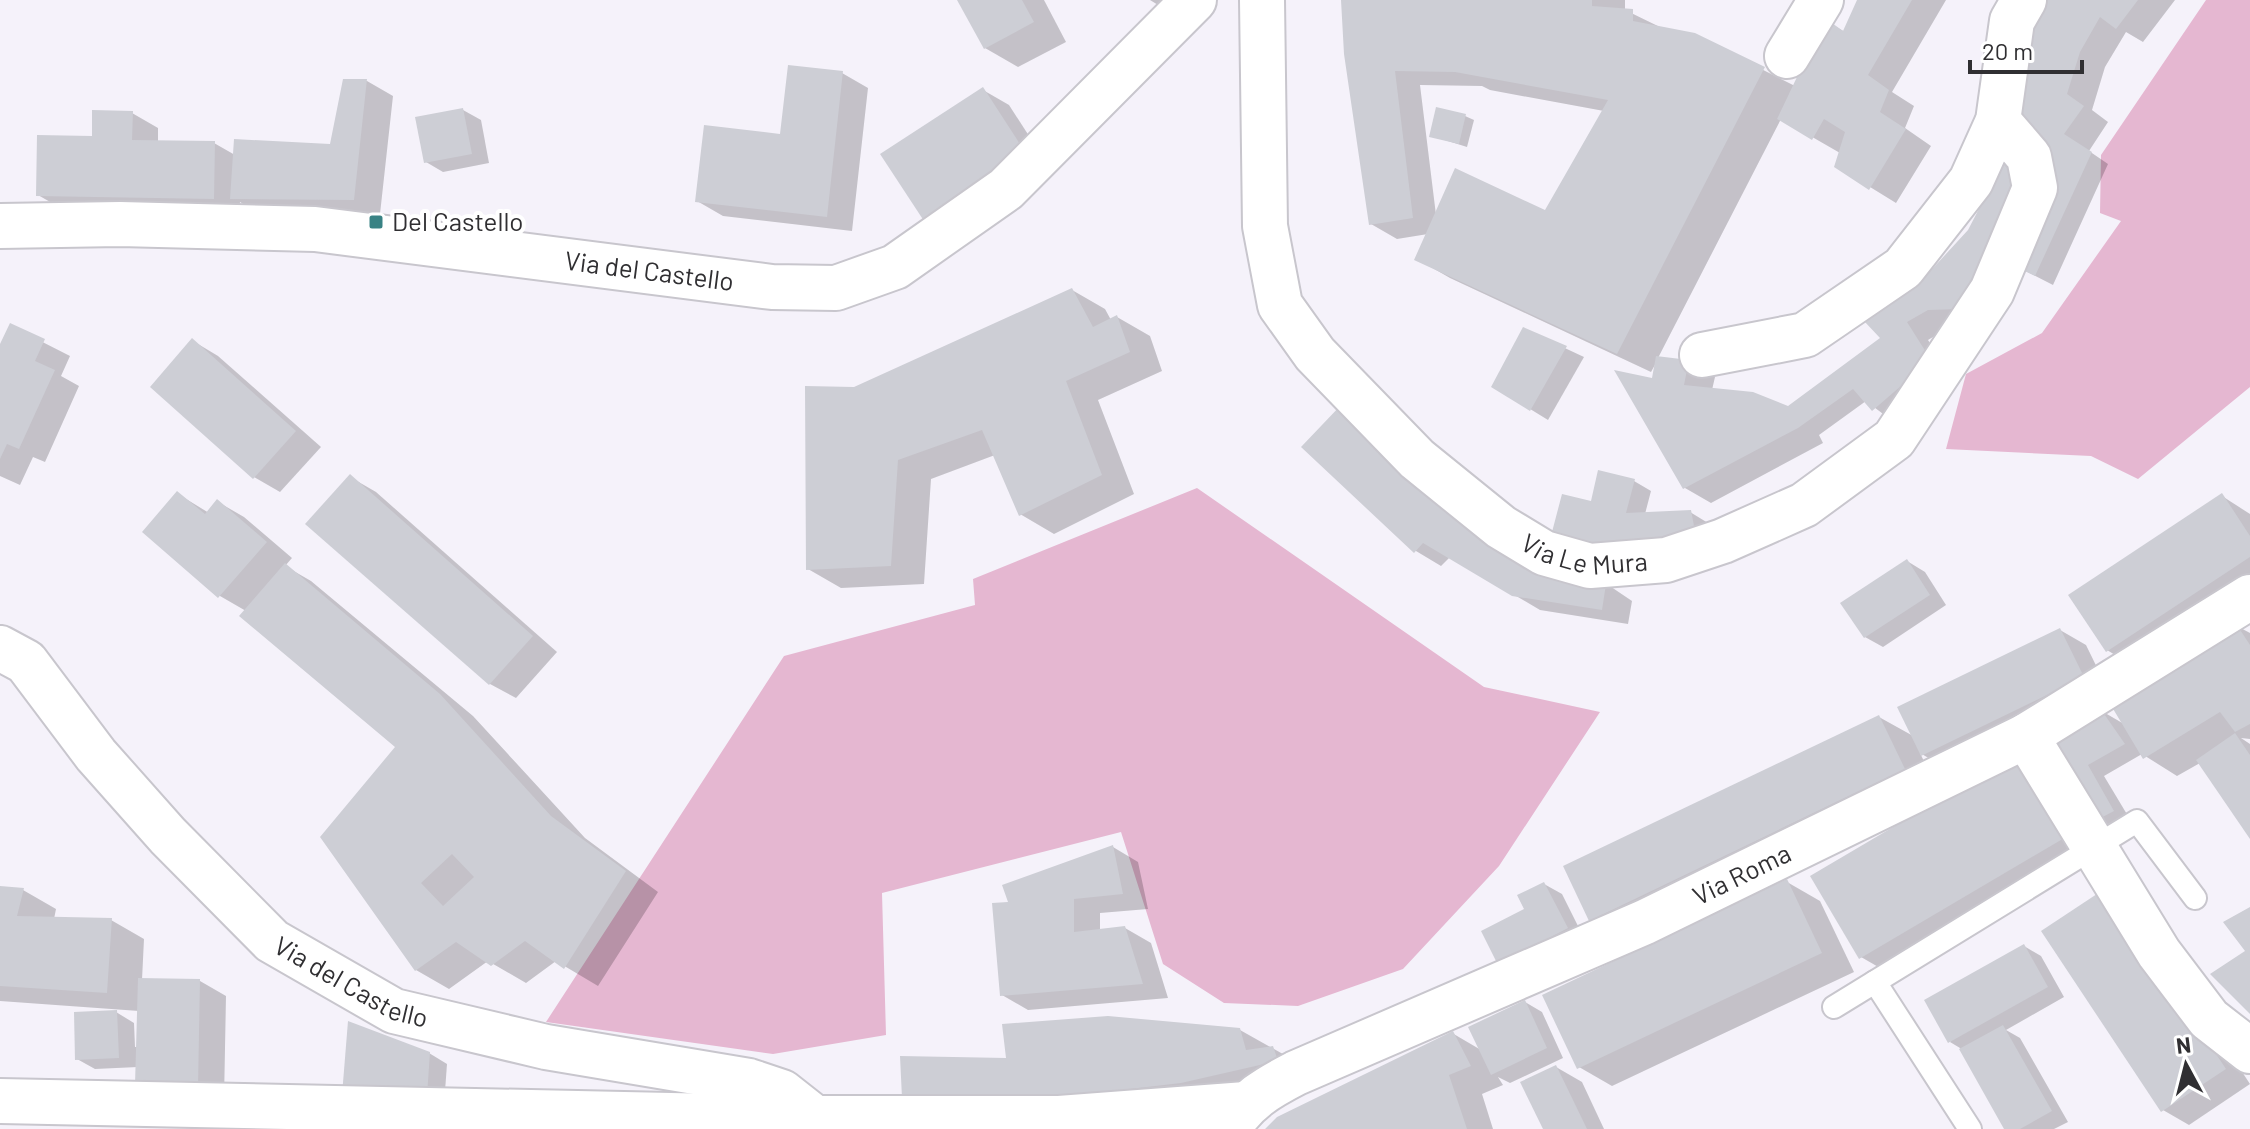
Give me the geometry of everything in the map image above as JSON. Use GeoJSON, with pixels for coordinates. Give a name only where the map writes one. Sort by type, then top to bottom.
{"type":"FeatureCollection","features":[{"type":"Feature","properties":{"kind":"street","name":"Via del Castello"},"geometry":{"type":"LineString","coordinates":[[0,226],[120,224],[315,229],[772,287],[836,288],[895,267],[1006,189],[1194,0]]}},
{"type":"Feature","properties":{"kind":"street","name":"Via Le Mura"},"geometry":{"type":"LineString","coordinates":[[1262,0],[1265,226],[1280,305],[1315,354],[1417,459],[1501,527],[1544,553],[1590,566],[1666,560],[1723,541],[1804,505],[1894,439],[1992,291],[2035,188],[2029,157],[1998,121]]}},
{"type":"Feature","properties":{"kind":"street"},"geometry":{"type":"LineString","coordinates":[[1787,56],[1821,0]]}},
{"type":"Feature","properties":{"kind":"street"},"geometry":{"type":"LineString","coordinates":[[1702,355],[1805,335],[1903,268],[1971,181],[1998,121],[2012,21],[2024,0]]}},
{"type":"Feature","properties":{"kind":"street","name":"Via Roma"},"geometry":{"type":"LineString","coordinates":[[1237,1116],[1264,1089],[1296,1073],[1645,922],[2026,736],[2250,597]]}},
{"type":"Feature","properties":{"kind":"street","name":"Via del Castello"},"geometry":{"type":"LineString","coordinates":[[0,648],[26,662],[96,755],[168,836],[272,941],[394,1011],[546,1047],[749,1081],[782,1092],[815,1118]]}},
{"type":"Feature","properties":{"kind":"street"},"geometry":{"type":"LineString","coordinates":[[2026,736],[2159,953],[2209,1019],[2250,1051]]}},
{"type":"Feature","properties":{"kind":"street"},"geometry":{"type":"LineString","coordinates":[[0,1101],[815,1118],[1237,1116]]}},
{"type":"Feature","properties":{"kind":"lane"},"geometry":{"type":"LineString","coordinates":[[1834,1007],[2137,821],[2195,898]]}},
{"type":"Feature","properties":{"kind":"lane"},"geometry":{"type":"LineString","coordinates":[[1875,982],[1970,1129]]}},
{"type":"Feature","properties":{"kind":"shaded area"},"geometry":{"type":"Polygon","coordinates":[[[2206,0],[2250,0],[2250,387],[2138,479],[2091,456],[1946,449],[1966,374],[2042,333],[2121,221],[2100,213],[2101,155],[2206,0]]]}},
{"type":"Feature","properties":{"kind":"shaded area"},"geometry":{"type":"Polygon","coordinates":[[[1197,488],[1484,687],[1600,712],[1499,866],[1403,969],[1298,1006],[1224,1003],[1163,964],[1121,832],[882,893],[886,1035],[773,1054],[546,1022],[784,656],[975,605],[973,579],[1197,488]]]}},
{"type":"Feature","properties":{"kind":"building"},"geometry":{"type":"Polygon","coordinates":[[[957,0],[1022,0],[1034,22],[984,49],[957,0]]]}},
{"type":"Feature","properties":{"kind":"building"},"geometry":{"type":"Polygon","coordinates":[[[1341,0],[1592,0],[1592,6],[1633,9],[1633,21],[1695,33],[1765,67],[1617,354],[1414,260],[1455,168],[1545,210],[1608,100],[1455,72],[1395,71],[1413,218],[1369,225],[1344,54],[1341,0]]]}},
{"type":"Feature","properties":{"kind":"building"},"geometry":{"type":"Polygon","coordinates":[[[1857,0],[1912,0],[1868,75],[1889,90],[1880,112],[1906,129],[1869,190],[1834,167],[1845,132],[1824,119],[1812,140],[1777,119],[1825,18],[1843,31],[1857,0]]]}},
{"type":"Feature","properties":{"kind":"building"},"geometry":{"type":"Polygon","coordinates":[[[2046,0],[2138,0],[2116,29],[2100,17],[2080,52],[2067,94],[2084,106],[2064,134],[2092,152],[2035,276],[2014,266],[2047,173],[2007,112],[2035,15],[2046,0]]]}},
{"type":"Feature","properties":{"kind":"building"},"geometry":{"type":"Polygon","coordinates":[[[788,65],[843,71],[827,217],[695,202],[704,125],[780,134],[788,65]]]}},
{"type":"Feature","properties":{"kind":"building"},"geometry":{"type":"Polygon","coordinates":[[[343,79],[367,79],[354,200],[230,199],[234,139],[330,144],[343,79]]]}},
{"type":"Feature","properties":{"kind":"building"},"geometry":{"type":"Polygon","coordinates":[[[983,87],[1027,155],[924,221],[880,154],[983,87]]]}},
{"type":"Feature","properties":{"kind":"building"},"geometry":{"type":"Polygon","coordinates":[[[1436,107],[1466,114],[1459,144],[1429,137],[1436,107]]]}},
{"type":"Feature","properties":{"kind":"building"},"geometry":{"type":"Polygon","coordinates":[[[463,108],[472,154],[424,163],[415,117],[463,108]]]}},
{"type":"Feature","properties":{"kind":"building"},"geometry":{"type":"Polygon","coordinates":[[[92,110],[133,111],[132,140],[215,141],[214,199],[36,196],[37,135],[92,136],[92,110]]]}},
{"type":"Feature","properties":{"kind":"building"},"geometry":{"type":"Polygon","coordinates":[[[2007,155],[2022,164],[1961,309],[1928,310],[1907,322],[1931,360],[1872,411],[1853,389],[1798,428],[1683,489],[1614,370],[1652,378],[1656,356],[1689,360],[1684,385],[1753,392],[1788,406],[1880,338],[1864,321],[1923,279],[1968,230],[2007,155]]]}},
{"type":"Feature","properties":{"kind":"building"},"geometry":{"type":"Polygon","coordinates":[[[1072,288],[1093,327],[1117,315],[1130,352],[1066,381],[1102,475],[1019,516],[982,430],[898,460],[891,566],[806,570],[805,386],[854,387],[1072,288]]]}},
{"type":"Feature","properties":{"kind":"building"},"geometry":{"type":"Polygon","coordinates":[[[10,323],[45,339],[35,361],[55,370],[19,449],[7,444],[0,459],[0,344],[10,323]]]}},
{"type":"Feature","properties":{"kind":"building"},"geometry":{"type":"Polygon","coordinates":[[[1523,327],[1567,346],[1530,411],[1491,387],[1523,327]]]}},
{"type":"Feature","properties":{"kind":"building"},"geometry":{"type":"Polygon","coordinates":[[[192,338],[296,431],[253,479],[150,387],[192,338]]]}},
{"type":"Feature","properties":{"kind":"building"},"geometry":{"type":"Polygon","coordinates":[[[1342,404],[1606,584],[1602,610],[1512,596],[1423,543],[1414,553],[1301,447],[1342,404]]]}},
{"type":"Feature","properties":{"kind":"building"},"geometry":{"type":"Polygon","coordinates":[[[1598,470],[1635,479],[1626,513],[1691,510],[1695,531],[1617,549],[1552,532],[1562,494],[1591,501],[1598,470]]]}},
{"type":"Feature","properties":{"kind":"building"},"geometry":{"type":"Polygon","coordinates":[[[350,474],[533,636],[489,685],[305,524],[350,474]]]}},
{"type":"Feature","properties":{"kind":"building"},"geometry":{"type":"Polygon","coordinates":[[[177,491],[205,514],[217,499],[267,542],[218,598],[142,532],[177,491]]]}},
{"type":"Feature","properties":{"kind":"building"},"geometry":{"type":"Polygon","coordinates":[[[2222,493],[2250,536],[2250,557],[2106,652],[2068,595],[2222,493]]]}},
{"type":"Feature","properties":{"kind":"building"},"geometry":{"type":"Polygon","coordinates":[[[1907,559],[1930,595],[1864,638],[1840,603],[1907,559]]]}},
{"type":"Feature","properties":{"kind":"building"},"geometry":{"type":"Polygon","coordinates":[[[285,563],[440,694],[551,816],[626,871],[564,969],[525,941],[491,966],[456,942],[415,971],[320,837],[395,747],[239,616],[285,563]],[[452,854],[421,883],[443,906],[474,877],[452,854]]]}},
{"type":"Feature","properties":{"kind":"building"},"geometry":{"type":"Polygon","coordinates":[[[2235,622],[2250,645],[2250,724],[2235,732],[2220,712],[2143,759],[2109,702],[2235,622]]]}},
{"type":"Feature","properties":{"kind":"building"},"geometry":{"type":"Polygon","coordinates":[[[2060,628],[2084,677],[1921,756],[1897,707],[2060,628]]]}},
{"type":"Feature","properties":{"kind":"building"},"geometry":{"type":"Polygon","coordinates":[[[2100,708],[2125,744],[2088,765],[2114,811],[2093,822],[2044,740],[2100,708]]]}},
{"type":"Feature","properties":{"kind":"building"},"geometry":{"type":"Polygon","coordinates":[[[1879,715],[1905,769],[1589,921],[1563,866],[1879,715]]]}},
{"type":"Feature","properties":{"kind":"building"},"geometry":{"type":"Polygon","coordinates":[[[2235,733],[2250,755],[2250,839],[2196,760],[2235,733]]]}},
{"type":"Feature","properties":{"kind":"building"},"geometry":{"type":"Polygon","coordinates":[[[2017,754],[2066,837],[1859,959],[1810,876],[2017,754]]]}},
{"type":"Feature","properties":{"kind":"building"},"geometry":{"type":"Polygon","coordinates":[[[1113,845],[1123,894],[1074,899],[1074,932],[1125,926],[1143,984],[1000,996],[992,903],[1008,902],[1002,885],[1113,845]]]}},
{"type":"Feature","properties":{"kind":"building"},"geometry":{"type":"Polygon","coordinates":[[[1787,879],[1822,953],[1577,1069],[1542,995],[1787,879]]]}},
{"type":"Feature","properties":{"kind":"building"},"geometry":{"type":"Polygon","coordinates":[[[1544,882],[1568,928],[1498,965],[1481,931],[1524,909],[1517,895],[1544,882]]]}},
{"type":"Feature","properties":{"kind":"building"},"geometry":{"type":"Polygon","coordinates":[[[0,886],[24,888],[17,916],[112,918],[107,993],[0,986],[0,886]]]}},
{"type":"Feature","properties":{"kind":"building"},"geometry":{"type":"Polygon","coordinates":[[[2106,888],[2226,1069],[2161,1112],[2041,931],[2106,888]]]}},
{"type":"Feature","properties":{"kind":"building"},"geometry":{"type":"Polygon","coordinates":[[[2250,907],[2250,1014],[2210,974],[2245,951],[2223,922],[2250,907]]]}},
{"type":"Feature","properties":{"kind":"building"},"geometry":{"type":"Polygon","coordinates":[[[2024,944],[2048,987],[1948,1043],[1924,1000],[2024,944]]]}},
{"type":"Feature","properties":{"kind":"building"},"geometry":{"type":"Polygon","coordinates":[[[138,978],[200,979],[198,1087],[135,1085],[138,978]]]}},
{"type":"Feature","properties":{"kind":"building"},"geometry":{"type":"Polygon","coordinates":[[[1525,1000],[1547,1048],[1491,1075],[1468,1027],[1525,1000]]]}},
{"type":"Feature","properties":{"kind":"building"},"geometry":{"type":"Polygon","coordinates":[[[117,1010],[119,1058],[75,1060],[74,1012],[117,1010]]]}},
{"type":"Feature","properties":{"kind":"building"},"geometry":{"type":"Polygon","coordinates":[[[1108,1016],[1240,1028],[1246,1050],[1273,1046],[1278,1061],[1181,1083],[1053,1098],[902,1098],[900,1056],[1006,1058],[1002,1024],[1108,1016]]]}},
{"type":"Feature","properties":{"kind":"building"},"geometry":{"type":"Polygon","coordinates":[[[348,1021],[430,1052],[427,1096],[342,1095],[348,1021]]]}},
{"type":"Feature","properties":{"kind":"building"},"geometry":{"type":"Polygon","coordinates":[[[2003,1025],[2052,1111],[2020,1129],[2004,1129],[1959,1049],[2003,1025]]]}},
{"type":"Feature","properties":{"kind":"building"},"geometry":{"type":"Polygon","coordinates":[[[1453,1031],[1471,1066],[1449,1075],[1467,1129],[1265,1129],[1277,1117],[1453,1031]]]}},
{"type":"Feature","properties":{"kind":"building"},"geometry":{"type":"Polygon","coordinates":[[[1556,1065],[1587,1129],[1543,1129],[1520,1082],[1556,1065]]]}},
{"type":"Feature","properties":{"kind":"place","name":"Del Castello"},"geometry":{"type":"Point","coordinates":[376,222]}}]}
